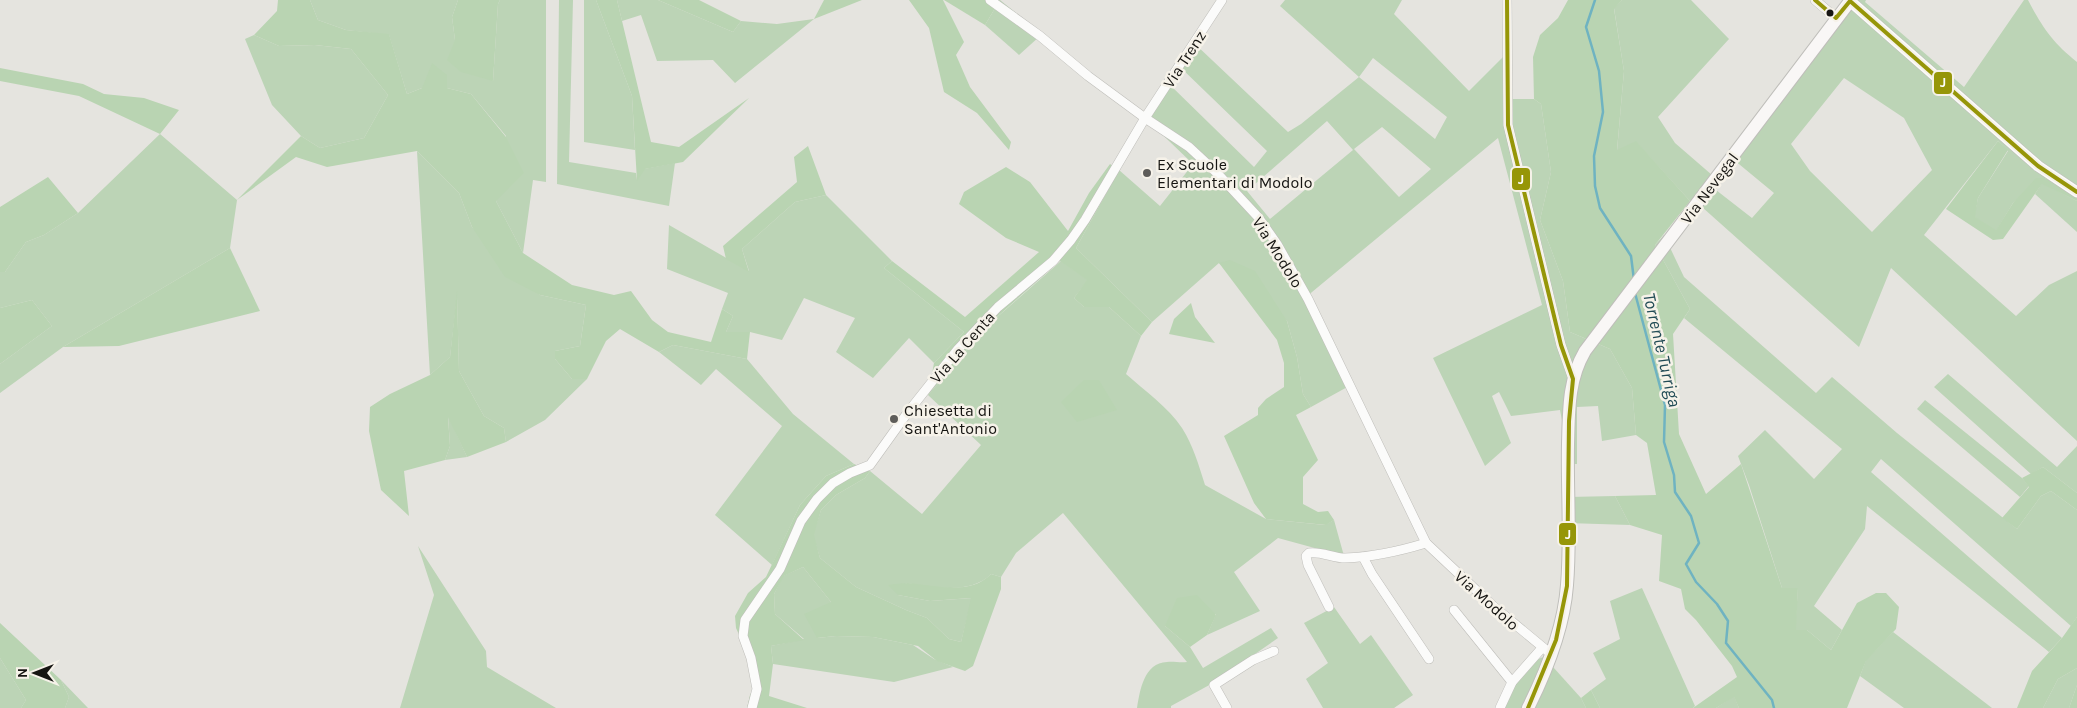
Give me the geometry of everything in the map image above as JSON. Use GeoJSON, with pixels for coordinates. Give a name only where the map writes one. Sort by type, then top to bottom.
{"type":"FeatureCollection","features":[{"type":"Feature","properties":{"kind":"main road","name":"Via Nevegal"},"geometry":{"type":"LineString","coordinates":[[1528,708],[1546,651],[1560,627],[1567,586],[1568,437],[1573,378],[1585,351],[1630,294],[1850,0]]}},
{"type":"Feature","properties":{"kind":"street","name":"Via Modolo"},"geometry":{"type":"LineString","coordinates":[[990,0],[1040,36],[1088,76],[1145,118],[1189,147],[1258,216],[1277,244],[1323,330],[1426,543],[1465,582],[1546,651]]}},
{"type":"Feature","properties":{"kind":"street","name":"Via Trenz"},"geometry":{"type":"LineString","coordinates":[[1145,118],[1222,0]]}},
{"type":"Feature","properties":{"kind":"street"},"geometry":{"type":"LineString","coordinates":[[1507,0],[1508,125],[1561,345],[1573,378]]}},
{"type":"Feature","properties":{"kind":"street"},"geometry":{"type":"LineString","coordinates":[[1815,0],[1836,18]]}},
{"type":"Feature","properties":{"kind":"street"},"geometry":{"type":"LineString","coordinates":[[1850,0],[2038,166],[2077,192]]}},
{"type":"Feature","properties":{"kind":"street","name":"Via La Centa"},"geometry":{"type":"LineString","coordinates":[[752,708],[757,689],[751,658],[743,636],[744,620],[780,568],[801,521],[833,483],[850,473],[870,465],[908,412],[958,349],[998,307],[1053,261],[1071,240],[1085,220],[1145,118]]}},
{"type":"Feature","properties":{"kind":"street"},"geometry":{"type":"LineString","coordinates":[[1329,607],[1308,565],[1306,558],[1308,554],[1314,552],[1339,557],[1363,557],[1426,543]]}},
{"type":"Feature","properties":{"kind":"street"},"geometry":{"type":"LineString","coordinates":[[1363,557],[1372,574],[1429,659]]}},
{"type":"Feature","properties":{"kind":"street"},"geometry":{"type":"LineString","coordinates":[[1454,610],[1512,682]]}},
{"type":"Feature","properties":{"kind":"street"},"geometry":{"type":"LineString","coordinates":[[1227,708],[1214,685],[1253,660],[1274,650]]}},
{"type":"Feature","properties":{"kind":"street"},"geometry":{"type":"LineString","coordinates":[[1500,708],[1512,682],[1546,651]]}},
{"type":"Feature","properties":{"kind":"green space"},"geometry":{"type":"Polygon","coordinates":[[[278,0],[310,0],[318,20],[346,30],[389,34],[407,94],[422,88],[432,63],[447,75],[447,88],[471,94],[506,137],[524,173],[496,201],[523,253],[572,285],[614,295],[631,291],[652,320],[668,332],[711,342],[722,309],[733,316],[726,332],[750,332],[747,359],[673,345],[659,352],[620,329],[606,341],[587,379],[572,379],[555,359],[555,351],[580,346],[586,305],[540,295],[505,277],[472,227],[459,193],[417,151],[327,167],[296,157],[237,200],[301,136],[320,148],[364,138],[388,95],[351,49],[315,45],[279,46],[254,35],[277,11],[278,0]]]}},
{"type":"Feature","properties":{"kind":"green space"},"geometry":{"type":"Polygon","coordinates":[[[310,0],[458,0],[452,17],[455,40],[493,81],[498,4],[500,0],[546,0],[546,182],[533,180],[523,253],[496,201],[506,136],[471,94],[447,88],[422,88],[407,94],[389,35],[346,30],[318,20],[310,0]]]}},
{"type":"Feature","properties":{"kind":"green space"},"geometry":{"type":"Polygon","coordinates":[[[458,0],[500,0],[498,4],[493,81],[461,72],[447,60],[455,40],[452,17],[458,0]]]}},
{"type":"Feature","properties":{"kind":"green space"},"geometry":{"type":"Polygon","coordinates":[[[559,0],[573,0],[569,162],[636,173],[637,180],[644,169],[675,163],[669,206],[557,184],[559,0]]]}},
{"type":"Feature","properties":{"kind":"green space"},"geometry":{"type":"Polygon","coordinates":[[[584,0],[596,0],[632,96],[635,150],[584,142],[584,0]]]}},
{"type":"Feature","properties":{"kind":"green space"},"geometry":{"type":"Polygon","coordinates":[[[596,0],[617,0],[651,142],[679,147],[749,98],[683,162],[645,169],[637,181],[632,96],[596,0]]]}},
{"type":"Feature","properties":{"kind":"green space"},"geometry":{"type":"Polygon","coordinates":[[[617,0],[658,0],[733,32],[741,21],[777,24],[814,19],[735,83],[713,60],[657,61],[641,15],[622,21],[617,0]]]}},
{"type":"Feature","properties":{"kind":"green space"},"geometry":{"type":"Polygon","coordinates":[[[658,0],[699,0],[741,21],[733,32],[658,0]]]}},
{"type":"Feature","properties":{"kind":"green space"},"geometry":{"type":"Polygon","coordinates":[[[824,0],[862,0],[814,19],[824,0]]]}},
{"type":"Feature","properties":{"kind":"green space"},"geometry":{"type":"Polygon","coordinates":[[[909,0],[943,0],[964,42],[956,55],[970,87],[1011,142],[1009,150],[977,113],[944,92],[929,28],[909,0]]]}},
{"type":"Feature","properties":{"kind":"green space"},"geometry":{"type":"Polygon","coordinates":[[[944,0],[1000,0],[985,25],[944,0]]]}},
{"type":"Feature","properties":{"kind":"green space"},"geometry":{"type":"Polygon","coordinates":[[[1000,0],[1040,32],[1040,36],[1019,55],[985,25],[1000,0]]]}},
{"type":"Feature","properties":{"kind":"green space"},"geometry":{"type":"Polygon","coordinates":[[[1285,0],[1402,0],[1394,14],[1469,91],[1506,54],[1505,99],[1534,99],[1541,104],[1551,172],[1540,220],[1563,281],[1570,332],[1610,349],[1632,388],[1636,435],[1602,441],[1598,406],[1577,407],[1577,464],[1568,464],[1568,453],[1560,410],[1511,416],[1499,392],[1492,396],[1511,443],[1485,466],[1433,358],[1542,305],[1498,138],[1306,297],[1351,385],[1311,407],[1303,394],[1297,357],[1287,321],[1219,263],[1152,322],[1076,248],[1119,170],[1160,206],[1193,164],[1145,118],[1168,83],[1254,167],[1267,151],[1179,66],[1194,43],[1288,132],[1301,124],[1359,77],[1280,6],[1285,0]],[[1373,58],[1359,77],[1435,139],[1447,117],[1373,58]],[[1327,121],[1247,191],[1270,219],[1353,150],[1327,121]],[[1382,127],[1354,149],[1399,197],[1431,169],[1382,127]]]}},
{"type":"Feature","properties":{"kind":"green space"},"geometry":{"type":"Polygon","coordinates":[[[1568,0],[1622,0],[1614,9],[1624,71],[1617,150],[1636,141],[1690,201],[1655,245],[1690,309],[1673,334],[1679,434],[1706,494],[1741,464],[1782,588],[1798,588],[1796,630],[1807,630],[1831,650],[1857,603],[1876,593],[1886,593],[1899,607],[1896,629],[1866,661],[1847,708],[1739,708],[1734,697],[1716,708],[1693,708],[1737,677],[1732,666],[1685,609],[1681,589],[1659,581],[1662,535],[1630,525],[1615,496],[1656,495],[1647,443],[1636,435],[1632,388],[1610,349],[1570,332],[1563,281],[1540,220],[1551,172],[1541,104],[1534,99],[1533,57],[1540,35],[1558,18],[1568,0]]]}},
{"type":"Feature","properties":{"kind":"green space"},"geometry":{"type":"Polygon","coordinates":[[[1622,0],[1691,0],[1729,39],[1658,117],[1675,143],[1712,175],[1707,183],[1752,218],[1774,193],[1728,155],[1846,0],[1866,0],[1865,2],[1964,87],[2024,0],[2028,0],[2049,34],[2077,62],[2077,194],[2045,178],[2013,203],[1996,231],[1974,217],[1978,198],[2008,151],[1998,141],[1924,235],[2016,316],[2049,285],[2077,271],[2077,441],[1891,268],[1859,347],[1693,199],[1690,201],[1636,142],[1617,151],[1624,71],[1614,8],[1622,0]],[[1844,78],[1791,144],[1810,171],[1872,232],[1932,170],[1904,118],[1844,78]]]}},
{"type":"Feature","properties":{"kind":"green space"},"geometry":{"type":"Polygon","coordinates":[[[254,35],[279,46],[315,45],[351,49],[388,95],[364,138],[320,148],[301,136],[272,105],[245,39],[254,35]]]}},
{"type":"Feature","properties":{"kind":"green space"},"geometry":{"type":"Polygon","coordinates":[[[0,68],[83,84],[104,94],[144,98],[179,110],[160,134],[79,96],[0,81],[0,68]]]}},
{"type":"Feature","properties":{"kind":"green space"},"geometry":{"type":"Polygon","coordinates":[[[160,134],[237,200],[230,248],[63,347],[0,393],[0,364],[52,326],[32,300],[0,308],[0,272],[5,272],[26,242],[44,235],[78,213],[160,134]]]}},
{"type":"Feature","properties":{"kind":"green space"},"geometry":{"type":"Polygon","coordinates":[[[1998,141],[2008,150],[1978,198],[1975,217],[1996,230],[2013,203],[2036,178],[2045,178],[2077,194],[2077,201],[2042,184],[2003,239],[1993,240],[1946,209],[1998,141]]]}},
{"type":"Feature","properties":{"kind":"green space"},"geometry":{"type":"Polygon","coordinates":[[[808,146],[826,195],[795,202],[742,249],[749,272],[726,259],[723,246],[797,182],[794,157],[808,146]]]}},
{"type":"Feature","properties":{"kind":"green space"},"geometry":{"type":"Polygon","coordinates":[[[417,151],[459,193],[472,227],[540,295],[586,305],[580,346],[555,351],[555,359],[572,379],[587,379],[545,420],[506,442],[504,428],[484,416],[459,371],[457,297],[450,357],[430,375],[417,151]]]}},
{"type":"Feature","properties":{"kind":"green space"},"geometry":{"type":"Polygon","coordinates":[[[1110,164],[1119,170],[1076,248],[1152,322],[1141,336],[1109,307],[1084,307],[1074,298],[1087,280],[1060,261],[988,325],[928,395],[934,363],[964,332],[884,268],[892,261],[965,317],[1039,252],[1006,238],[959,204],[964,192],[1006,167],[1030,182],[1068,231],[1089,193],[1110,164]]]}},
{"type":"Feature","properties":{"kind":"green space"},"geometry":{"type":"Polygon","coordinates":[[[48,177],[78,213],[44,235],[26,242],[5,272],[0,272],[0,207],[48,177]]]}},
{"type":"Feature","properties":{"kind":"green space"},"geometry":{"type":"Polygon","coordinates":[[[2042,183],[2077,201],[2077,232],[2035,194],[2042,183]]]}},
{"type":"Feature","properties":{"kind":"green space"},"geometry":{"type":"Polygon","coordinates":[[[826,195],[892,261],[884,268],[964,332],[934,363],[909,338],[873,378],[836,352],[855,318],[804,298],[782,340],[750,332],[726,332],[733,316],[722,309],[728,293],[667,269],[669,225],[749,271],[742,249],[795,202],[826,195]]]}},
{"type":"Feature","properties":{"kind":"green space"},"geometry":{"type":"Polygon","coordinates":[[[1664,235],[1684,277],[1816,393],[1832,377],[1897,433],[2017,529],[2041,496],[2051,491],[2077,510],[2077,617],[2071,626],[1881,459],[1871,472],[2062,638],[2049,652],[1867,506],[1865,529],[1814,606],[1842,630],[1831,650],[1807,630],[1795,630],[1798,588],[1782,588],[1738,456],[1765,430],[1814,479],[1842,449],[1684,318],[1690,309],[1655,245],[1664,235]]]}},
{"type":"Feature","properties":{"kind":"green space"},"geometry":{"type":"Polygon","coordinates":[[[230,248],[260,311],[119,346],[63,347],[230,248]]]}},
{"type":"Feature","properties":{"kind":"green space"},"geometry":{"type":"Polygon","coordinates":[[[1230,260],[1255,271],[1287,321],[1297,357],[1303,394],[1311,407],[1296,415],[1318,460],[1303,477],[1303,504],[1318,512],[1328,511],[1334,520],[1326,525],[1266,519],[1254,503],[1224,436],[1258,415],[1258,408],[1266,399],[1284,387],[1284,363],[1277,340],[1219,263],[1230,260]]]}},
{"type":"Feature","properties":{"kind":"green space"},"geometry":{"type":"Polygon","coordinates":[[[1061,261],[1088,280],[1074,298],[1084,307],[1109,307],[1141,336],[1126,374],[1163,406],[1182,428],[1193,448],[1205,485],[1266,519],[1325,525],[1334,520],[1344,556],[1278,538],[1234,572],[1260,611],[1207,635],[1216,614],[1165,626],[1190,647],[1203,668],[1271,628],[1278,638],[1213,683],[1171,706],[1171,708],[1137,708],[1142,686],[1148,672],[1153,667],[1169,662],[1187,662],[1063,513],[1016,553],[1001,577],[991,574],[983,581],[973,585],[951,588],[906,583],[898,595],[930,601],[972,598],[961,642],[949,639],[927,618],[856,587],[820,558],[813,535],[821,510],[836,495],[865,478],[870,471],[922,514],[981,445],[928,395],[988,325],[1061,261]]]}},
{"type":"Feature","properties":{"kind":"green space"},"geometry":{"type":"Polygon","coordinates":[[[457,291],[459,371],[484,416],[504,428],[506,442],[467,457],[448,417],[450,446],[445,460],[404,471],[409,516],[381,490],[369,431],[370,407],[390,394],[430,375],[450,357],[457,291]]]}},
{"type":"Feature","properties":{"kind":"green space"},"geometry":{"type":"Polygon","coordinates":[[[32,300],[52,326],[0,364],[0,308],[32,300]]]}},
{"type":"Feature","properties":{"kind":"green space"},"geometry":{"type":"Polygon","coordinates":[[[1191,303],[1195,317],[1215,343],[1169,334],[1174,319],[1191,303]]]}},
{"type":"Feature","properties":{"kind":"green space"},"geometry":{"type":"Polygon","coordinates":[[[673,345],[747,359],[793,414],[854,464],[826,476],[800,505],[772,565],[715,515],[782,426],[716,369],[701,385],[659,352],[673,345]]]}},
{"type":"Feature","properties":{"kind":"green space"},"geometry":{"type":"Polygon","coordinates":[[[1948,374],[2057,467],[2077,446],[2077,493],[2043,467],[2031,474],[1934,387],[1948,374]]]}},
{"type":"Feature","properties":{"kind":"green space"},"geometry":{"type":"Polygon","coordinates":[[[1084,380],[1099,380],[1117,410],[1077,422],[1061,402],[1084,380]]]}},
{"type":"Feature","properties":{"kind":"green space"},"geometry":{"type":"Polygon","coordinates":[[[1925,400],[2022,478],[2029,486],[2020,497],[1917,409],[1925,400]]]}},
{"type":"Feature","properties":{"kind":"green space"},"geometry":{"type":"Polygon","coordinates":[[[448,415],[467,457],[445,460],[450,446],[448,415]]]}},
{"type":"Feature","properties":{"kind":"green space"},"geometry":{"type":"Polygon","coordinates":[[[854,464],[870,471],[865,478],[836,495],[821,510],[814,535],[820,558],[856,587],[927,618],[949,639],[961,642],[971,598],[930,601],[898,595],[888,585],[908,583],[952,588],[973,585],[983,581],[991,574],[1001,577],[1001,589],[973,666],[965,671],[937,661],[918,646],[873,637],[836,636],[817,638],[804,614],[831,602],[803,567],[784,576],[774,594],[775,614],[804,640],[771,646],[773,664],[769,696],[807,708],[747,708],[750,695],[759,678],[736,628],[735,616],[748,593],[766,577],[800,505],[826,476],[854,464]]]}},
{"type":"Feature","properties":{"kind":"green space"},"geometry":{"type":"Polygon","coordinates":[[[2043,467],[2077,493],[2077,510],[2051,491],[2041,496],[2017,529],[2002,518],[2029,487],[2022,478],[2043,467]]]}},
{"type":"Feature","properties":{"kind":"green space"},"geometry":{"type":"Polygon","coordinates":[[[1615,496],[1630,525],[1567,523],[1568,497],[1615,496]]]}},
{"type":"Feature","properties":{"kind":"green space"},"geometry":{"type":"Polygon","coordinates":[[[418,546],[486,651],[487,667],[556,708],[400,708],[434,595],[418,546]]]}},
{"type":"Feature","properties":{"kind":"green space"},"geometry":{"type":"Polygon","coordinates":[[[803,567],[831,602],[817,638],[836,636],[873,637],[913,645],[934,659],[953,667],[894,682],[773,664],[771,646],[804,639],[775,614],[774,594],[783,576],[803,567]]]}},
{"type":"Feature","properties":{"kind":"green space"},"geometry":{"type":"Polygon","coordinates":[[[1642,588],[1695,706],[1693,708],[1600,708],[1591,690],[1606,679],[1593,653],[1620,639],[1610,601],[1642,588]]]}},
{"type":"Feature","properties":{"kind":"green space"},"geometry":{"type":"Polygon","coordinates":[[[1197,595],[1216,615],[1207,635],[1190,647],[1165,626],[1177,598],[1197,595]]]}},
{"type":"Feature","properties":{"kind":"green space"},"geometry":{"type":"Polygon","coordinates":[[[1334,607],[1360,644],[1371,635],[1413,695],[1394,708],[1323,708],[1306,679],[1328,663],[1304,623],[1334,607]]]}},
{"type":"Feature","properties":{"kind":"green space"},"geometry":{"type":"Polygon","coordinates":[[[2077,617],[2077,668],[2058,679],[2043,708],[2017,708],[2032,671],[2062,638],[2077,617]]]}},
{"type":"Feature","properties":{"kind":"green space"},"geometry":{"type":"Polygon","coordinates":[[[0,623],[61,680],[69,697],[65,708],[21,708],[26,700],[0,658],[0,623]]]}},
{"type":"Feature","properties":{"kind":"green space"},"geometry":{"type":"Polygon","coordinates":[[[1893,632],[1992,708],[1904,708],[1860,676],[1866,660],[1893,632]]]}},
{"type":"Feature","properties":{"kind":"green space"},"geometry":{"type":"Polygon","coordinates":[[[1544,657],[1581,698],[1586,708],[1504,708],[1525,671],[1531,664],[1544,657]]]}},
{"type":"Feature","properties":{"kind":"green space"},"geometry":{"type":"Polygon","coordinates":[[[0,658],[26,700],[21,708],[0,708],[0,658]]]}},
{"type":"Feature","properties":{"kind":"green space"},"geometry":{"type":"Polygon","coordinates":[[[2077,668],[2077,685],[2069,708],[2043,708],[2058,679],[2077,668]]]}},
{"type":"Feature","properties":{"kind":"green space"},"geometry":{"type":"Polygon","coordinates":[[[61,680],[88,708],[65,708],[69,697],[61,680]]]}},
{"type":"Feature","properties":{"kind":"green space"},"geometry":{"type":"Polygon","coordinates":[[[2077,685],[2077,708],[2069,708],[2077,685]]]}},
{"type":"Feature","properties":{"kind":"green space"},"geometry":{"type":"Polygon","coordinates":[[[1591,690],[1600,708],[1586,708],[1581,698],[1591,690]]]}},
{"type":"Feature","properties":{"kind":"green space"},"geometry":{"type":"Polygon","coordinates":[[[1734,696],[1739,708],[1716,708],[1734,696]]]}},
{"type":"Feature","properties":{"kind":"waterway","name":"Torrente Turriga"},"geometry":{"type":"LineString","coordinates":[[1595,0],[1586,27],[1599,71],[1603,112],[1594,156],[1595,186],[1600,208],[1631,256],[1634,280]]}},
{"type":"Feature","properties":{"kind":"waterway","name":"Torrente Turriga"},"geometry":{"type":"LineString","coordinates":[[1635,293],[1665,405],[1664,442],[1674,475],[1675,492],[1691,516],[1699,543],[1686,564],[1696,582],[1717,604],[1728,621],[1726,643],[1772,700],[1774,708]]}},
{"type":"Feature","properties":{"kind":"transit line","name":"J"},"geometry":{"type":"LineString","coordinates":[[1507,0],[1508,125],[1561,345],[1573,379],[1569,421],[1567,586],[1556,640],[1528,708]]}},
{"type":"Feature","properties":{"kind":"transit line","name":"J"},"geometry":{"type":"LineString","coordinates":[[1815,0],[1836,18],[1850,1],[2038,166],[2077,192]]}},
{"type":"Feature","properties":{"kind":"place","name":"Ex Scuole Elementari di Modolo"},"geometry":{"type":"Point","coordinates":[1147,173]}},
{"type":"Feature","properties":{"kind":"place","name":"Chiesetta di Sant'Antonio"},"geometry":{"type":"Point","coordinates":[894,419]}}]}
